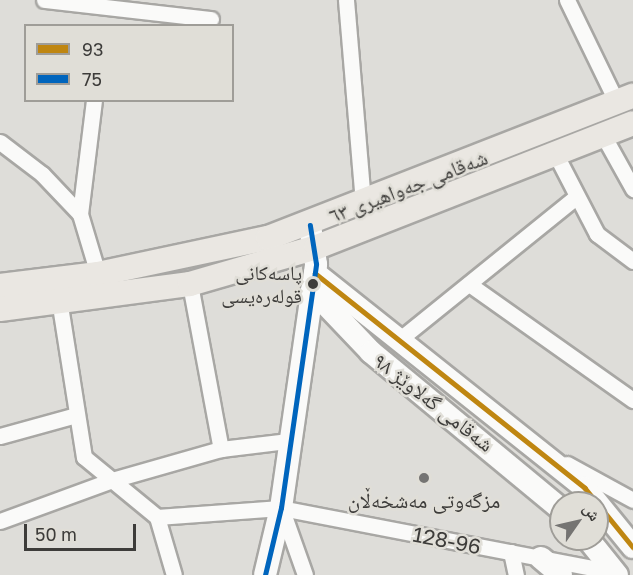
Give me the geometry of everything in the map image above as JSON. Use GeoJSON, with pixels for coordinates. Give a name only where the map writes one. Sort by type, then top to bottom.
{"type":"FeatureCollection","features":[{"type":"Feature","properties":{"kind":"main road","name":"شەقامی جەواهیری ٦٣"},"geometry":{"type":"LineString","coordinates":[[0,286],[98,274],[313,236],[363,202],[625,99]]}},
{"type":"Feature","properties":{"kind":"main road","name":"شەقامی جەواهیری ٦٣"},"geometry":{"type":"LineString","coordinates":[[0,309],[60,305],[190,284],[313,236],[556,155],[633,123]]}},
{"type":"Feature","properties":{"kind":"main road"},"geometry":{"type":"LineString","coordinates":[[265,575],[281,508],[287,441],[313,281],[313,236]]}},
{"type":"Feature","properties":{"kind":"main road","name":"شەقامی گەلاوێژ ٩٨"},"geometry":{"type":"LineString","coordinates":[[313,281],[400,339],[538,448],[585,488],[633,547]]}},
{"type":"Feature","properties":{"kind":"main road","name":"شەقامی گەلاوێژ ٩٨"},"geometry":{"type":"LineString","coordinates":[[313,281],[355,338],[450,413],[549,499]]}},
{"type":"Feature","properties":{"kind":"main road"},"geometry":{"type":"LineString","coordinates":[[450,413],[466,391]]}},
{"type":"Feature","properties":{"kind":"main road"},"geometry":{"type":"LineString","coordinates":[[601,551],[621,569]]}},
{"type":"Feature","properties":{"kind":"main road"},"geometry":{"type":"LineString","coordinates":[[541,558],[561,575]]}},
{"type":"Feature","properties":{"kind":"street"},"geometry":{"type":"LineString","coordinates":[[44,0],[211,19]]}},
{"type":"Feature","properties":{"kind":"street"},"geometry":{"type":"LineString","coordinates":[[346,0],[363,202]]}},
{"type":"Feature","properties":{"kind":"street"},"geometry":{"type":"LineString","coordinates":[[567,0],[625,99]]}},
{"type":"Feature","properties":{"kind":"street"},"geometry":{"type":"LineString","coordinates":[[117,24],[121,10]]}},
{"type":"Feature","properties":{"kind":"street"},"geometry":{"type":"LineString","coordinates":[[94,102],[80,214],[98,274]]}},
{"type":"Feature","properties":{"kind":"street"},"geometry":{"type":"LineString","coordinates":[[603,135],[633,189]]}},
{"type":"Feature","properties":{"kind":"street"},"geometry":{"type":"LineString","coordinates":[[0,142],[42,174],[80,214]]}},
{"type":"Feature","properties":{"kind":"street"},"geometry":{"type":"LineString","coordinates":[[556,155],[576,198],[597,234],[633,261]]}},
{"type":"Feature","properties":{"kind":"street"},"geometry":{"type":"LineString","coordinates":[[400,339],[576,198]]}},
{"type":"Feature","properties":{"kind":"street"},"geometry":{"type":"LineString","coordinates":[[56,280],[84,457],[157,517],[174,575]]}},
{"type":"Feature","properties":{"kind":"street"},"geometry":{"type":"LineString","coordinates":[[190,284],[221,449]]}},
{"type":"Feature","properties":{"kind":"street"},"geometry":{"type":"LineString","coordinates":[[469,284],[633,400]]}},
{"type":"Feature","properties":{"kind":"street"},"geometry":{"type":"LineString","coordinates":[[0,436],[76,415]]}},
{"type":"Feature","properties":{"kind":"street"},"geometry":{"type":"LineString","coordinates":[[0,521],[112,480],[221,449],[287,441]]}},
{"type":"Feature","properties":{"kind":"street"},"geometry":{"type":"LineString","coordinates":[[538,448],[633,500]]}},
{"type":"Feature","properties":{"kind":"street"},"geometry":{"type":"LineString","coordinates":[[281,508],[305,575]]}},
{"type":"Feature","properties":{"kind":"street","name":"128-96"},"geometry":{"type":"LineString","coordinates":[[157,517],[281,508],[541,558],[621,569]]}},
{"type":"Feature","properties":{"kind":"street"},"geometry":{"type":"LineString","coordinates":[[511,552],[516,575]]}},
{"type":"Feature","properties":{"kind":"transit line","name":"75"},"geometry":{"type":"LineString","coordinates":[[265,575],[281,508],[316,264],[310,225]]}},
{"type":"Feature","properties":{"kind":"transit line","name":"93"},"geometry":{"type":"LineString","coordinates":[[315,273],[585,488],[633,547]]}},
{"type":"Feature","properties":{"kind":"place","name":"پاسەکانی قولەرەیسی"},"geometry":{"type":"Point","coordinates":[313,284]}},
{"type":"Feature","properties":{"kind":"place","name":"مزگەوتی مەشخەڵان"},"geometry":{"type":"Point","coordinates":[424,478]}}]}
